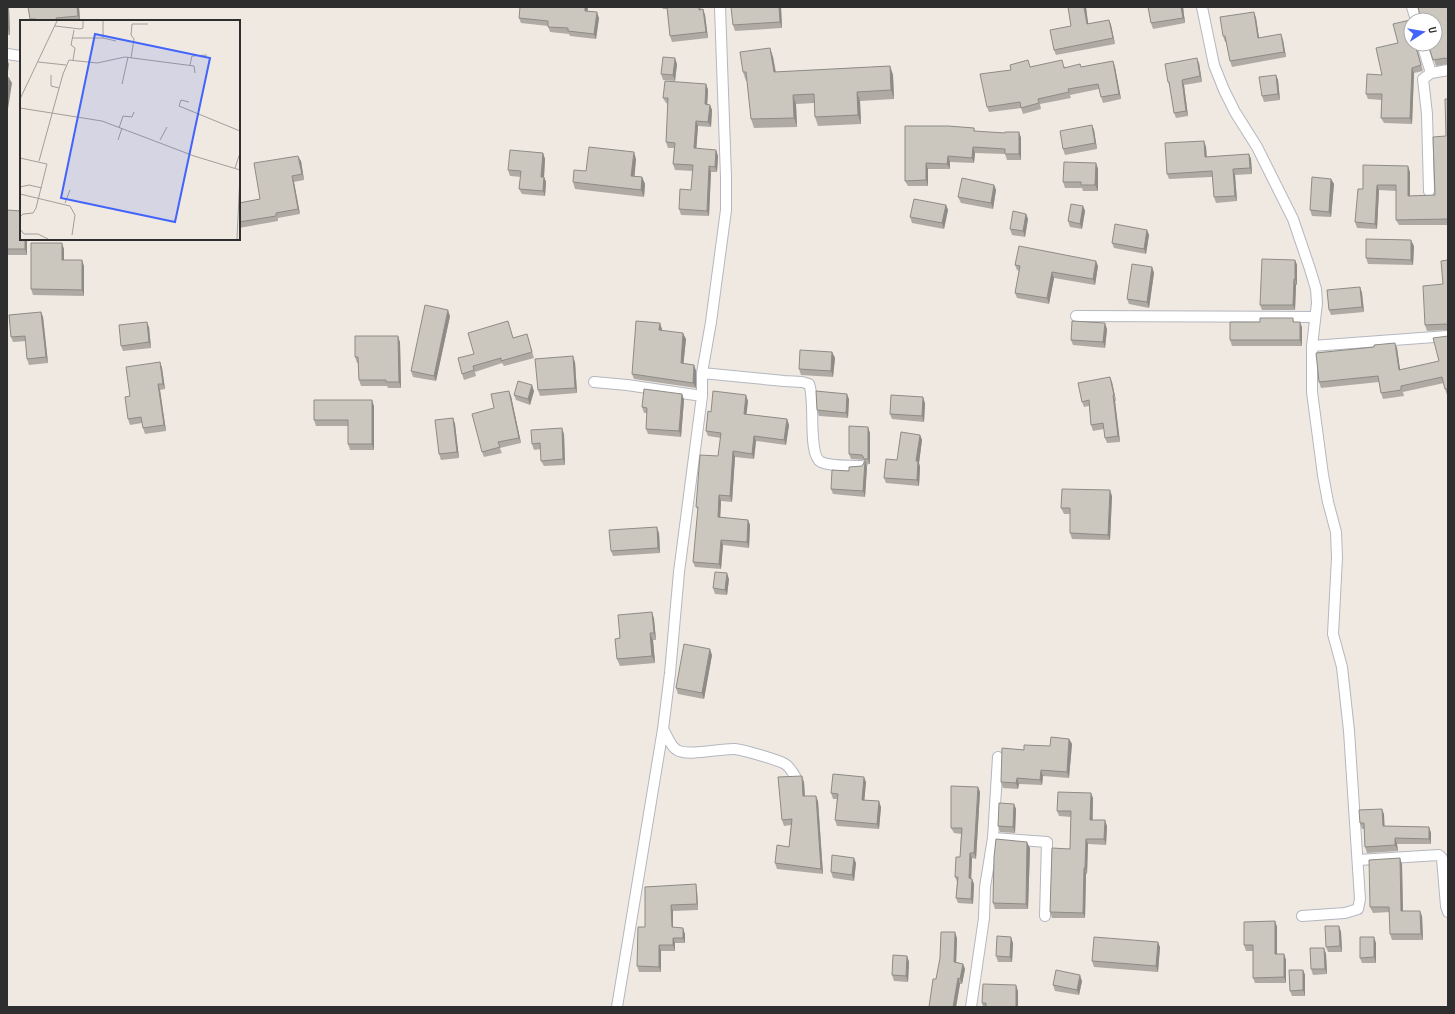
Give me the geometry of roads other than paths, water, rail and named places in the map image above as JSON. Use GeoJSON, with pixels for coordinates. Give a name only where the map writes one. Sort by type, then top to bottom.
{"type":"FeatureCollection","features":[{"type":"Feature","properties":{"kind":"street"},"geometry":{"type":"LineString","coordinates":[[617,1007],[663,729],[670,673],[679,572],[702,396],[702,373],[711,322],[726,210],[726,169],[720,7]]}},
{"type":"Feature","properties":{"kind":"street"},"geometry":{"type":"LineString","coordinates":[[1202,7],[1214,65],[1224,90],[1235,112],[1257,147],[1293,219],[1316,289],[1317,303],[1312,346],[1312,392],[1323,475],[1336,532],[1337,558],[1333,634],[1342,667],[1348,724],[1360,899],[1358,909],[1345,913],[1302,916]]}},
{"type":"Feature","properties":{"kind":"street"},"geometry":{"type":"LineString","coordinates":[[1424,52],[1430,73]]}},
{"type":"Feature","properties":{"kind":"street"},"geometry":{"type":"LineString","coordinates":[[7,54],[20,56]]}},
{"type":"Feature","properties":{"kind":"street"},"geometry":{"type":"LineString","coordinates":[[1429,191],[1423,79],[1430,73],[1448,70]]}},
{"type":"Feature","properties":{"kind":"street"},"geometry":{"type":"LineString","coordinates":[[1076,316],[1315,317]]}},
{"type":"Feature","properties":{"kind":"street"},"geometry":{"type":"LineString","coordinates":[[1312,346],[1448,336]]}},
{"type":"Feature","properties":{"kind":"street"},"geometry":{"type":"LineString","coordinates":[[702,373],[806,383],[810,387],[812,404],[812,438],[816,458],[820,462],[828,464],[861,466]]}},
{"type":"Feature","properties":{"kind":"street"},"geometry":{"type":"LineString","coordinates":[[594,382],[628,385],[702,396]]}},
{"type":"Feature","properties":{"kind":"street"},"geometry":{"type":"LineString","coordinates":[[663,729],[677,750],[686,752],[735,749],[746,751],[784,764],[790,768],[795,776]]}},
{"type":"Feature","properties":{"kind":"street"},"geometry":{"type":"LineString","coordinates":[[971,1007],[984,918],[986,887],[993,838],[998,757]]}},
{"type":"Feature","properties":{"kind":"street"},"geometry":{"type":"LineString","coordinates":[[993,838],[1047,842],[1045,916]]}},
{"type":"Feature","properties":{"kind":"street"},"geometry":{"type":"LineString","coordinates":[[1358,860],[1439,855],[1442,858],[1446,906],[1448,912]]}}]}
